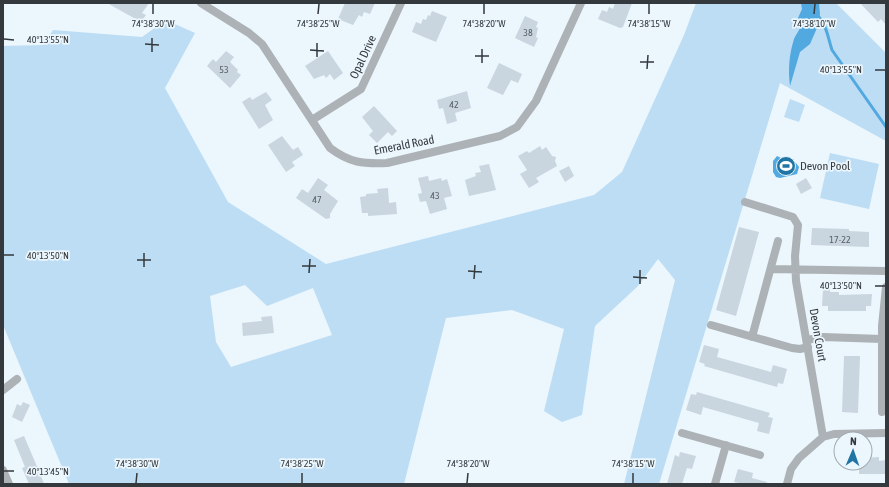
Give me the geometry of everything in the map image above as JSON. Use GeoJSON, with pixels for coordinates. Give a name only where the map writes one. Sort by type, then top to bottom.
{"type":"FeatureCollection","features":[{"type":"Feature","properties":{"kind":"street","name":"Opal Drive"},"geometry":{"type":"LineString","coordinates":[[312,120],[361,90],[401,3]]}},
{"type":"Feature","properties":{"kind":"street","name":"Emerald Road"},"geometry":{"type":"LineString","coordinates":[[205,4],[249,33],[262,44],[330,148],[344,159],[364,163],[387,163],[500,136],[517,127],[536,101],[581,3]]}},
{"type":"Feature","properties":{"kind":"street","name":"Devon Court"},"geometry":{"type":"LineString","coordinates":[[745,202],[793,217],[797,221],[798,226],[795,270],[823,437]]}},
{"type":"Feature","properties":{"kind":"street"},"geometry":{"type":"LineString","coordinates":[[752,337],[778,241]]}},
{"type":"Feature","properties":{"kind":"street"},"geometry":{"type":"LineString","coordinates":[[771,269],[886,271]]}},
{"type":"Feature","properties":{"kind":"street"},"geometry":{"type":"LineString","coordinates":[[882,412],[882,339],[886,287]]}},
{"type":"Feature","properties":{"kind":"street"},"geometry":{"type":"LineString","coordinates":[[711,325],[800,349],[808,343],[823,337],[882,339]]}},
{"type":"Feature","properties":{"kind":"street"},"geometry":{"type":"LineString","coordinates":[[3,390],[17,379]]}},
{"type":"Feature","properties":{"kind":"street"},"geometry":{"type":"LineString","coordinates":[[682,432],[760,455]]}},
{"type":"Feature","properties":{"kind":"street"},"geometry":{"type":"LineString","coordinates":[[787,484],[791,469],[799,458],[823,437],[834,434],[886,433]]}},
{"type":"Feature","properties":{"kind":"street"},"geometry":{"type":"LineString","coordinates":[[715,484],[726,445]]}},
{"type":"Feature","properties":{"kind":"street"},"geometry":{"type":"LineString","coordinates":[[3,470],[9,484]]}},
{"type":"Feature","properties":{"kind":"shaded area"},"geometry":{"type":"Polygon","coordinates":[[[696,3],[836,3],[886,53],[886,141],[780,83],[659,484],[624,484],[675,280],[658,259],[638,286],[595,326],[582,415],[562,422],[544,411],[564,329],[512,310],[446,318],[404,484],[69,484],[3,325],[3,46],[43,45],[53,30],[142,37],[166,20],[195,33],[165,88],[228,202],[326,264],[594,195],[622,172],[684,35],[696,3]],[[245,285],[210,296],[216,342],[231,367],[332,335],[313,288],[267,306],[245,285]]]}},
{"type":"Feature","properties":{"kind":"shaded area"},"geometry":{"type":"Polygon","coordinates":[[[790,99],[805,105],[799,122],[784,117],[790,99]]]}},
{"type":"Feature","properties":{"kind":"shaded area"},"geometry":{"type":"Polygon","coordinates":[[[830,153],[879,164],[869,209],[820,198],[830,153]]]}},
{"type":"Feature","properties":{"kind":"water"},"geometry":{"type":"Polygon","coordinates":[[[801,3],[819,3],[820,14],[817,28],[810,44],[800,52],[790,86],[790,56],[794,39],[802,22],[798,18],[802,9],[801,3]]]}},
{"type":"Feature","properties":{"kind":"water","name":"Devon Pool"},"geometry":{"type":"Polygon","coordinates":[[[777,156],[781,158],[786,165],[792,162],[796,163],[799,167],[797,174],[780,178],[776,177],[773,172],[773,161],[777,156]]]}},
{"type":"Feature","properties":{"kind":"building"},"geometry":{"type":"Polygon","coordinates":[[[107,3],[149,3],[142,13],[146,15],[141,22],[107,3]]]}},
{"type":"Feature","properties":{"kind":"building"},"geometry":{"type":"Polygon","coordinates":[[[345,3],[375,3],[370,14],[364,12],[362,17],[359,15],[353,25],[338,19],[345,3]]]}},
{"type":"Feature","properties":{"kind":"building"},"geometry":{"type":"Polygon","coordinates":[[[615,3],[632,3],[623,27],[620,28],[598,19],[602,10],[607,12],[609,7],[613,9],[615,3]]]}},
{"type":"Feature","properties":{"kind":"building"},"geometry":{"type":"Polygon","coordinates":[[[860,3],[886,3],[886,25],[881,19],[878,22],[860,3]]]}},
{"type":"Feature","properties":{"kind":"building"},"geometry":{"type":"Polygon","coordinates":[[[432,11],[447,17],[436,42],[412,32],[416,22],[421,24],[423,19],[426,20],[428,15],[430,16],[432,11]]]}},
{"type":"Feature","properties":{"kind":"building"},"geometry":{"type":"Polygon","coordinates":[[[525,16],[538,22],[536,27],[538,28],[536,37],[538,38],[534,47],[515,38],[525,16]]]}},
{"type":"Feature","properties":{"kind":"building"},"geometry":{"type":"Polygon","coordinates":[[[226,51],[234,57],[230,62],[241,75],[230,88],[207,66],[213,59],[216,62],[226,51]]]}},
{"type":"Feature","properties":{"kind":"building"},"geometry":{"type":"Polygon","coordinates":[[[328,51],[343,73],[334,80],[330,74],[326,78],[324,75],[314,79],[305,66],[328,51]]]}},
{"type":"Feature","properties":{"kind":"building"},"geometry":{"type":"Polygon","coordinates":[[[499,63],[522,74],[518,83],[511,80],[503,95],[487,88],[499,63]]]}},
{"type":"Feature","properties":{"kind":"building"},"geometry":{"type":"Polygon","coordinates":[[[467,91],[471,108],[455,113],[457,121],[447,124],[443,108],[439,109],[437,100],[467,91]]]}},
{"type":"Feature","properties":{"kind":"building"},"geometry":{"type":"Polygon","coordinates":[[[266,92],[272,100],[265,105],[273,120],[259,129],[242,102],[250,97],[252,100],[266,92]]]}},
{"type":"Feature","properties":{"kind":"building"},"geometry":{"type":"Polygon","coordinates":[[[374,106],[397,131],[392,136],[388,132],[377,143],[369,135],[373,131],[362,117],[374,106]]]}},
{"type":"Feature","properties":{"kind":"building"},"geometry":{"type":"Polygon","coordinates":[[[282,136],[293,150],[298,147],[303,155],[292,162],[295,166],[286,172],[268,145],[282,136]]]}},
{"type":"Feature","properties":{"kind":"building"},"geometry":{"type":"Polygon","coordinates":[[[540,146],[542,150],[546,147],[552,156],[556,157],[555,161],[557,166],[536,178],[539,182],[529,188],[520,174],[527,170],[518,156],[527,151],[529,153],[540,146]]]}},
{"type":"Feature","properties":{"kind":"building"},"geometry":{"type":"Polygon","coordinates":[[[489,164],[496,190],[469,196],[465,180],[476,176],[475,173],[481,172],[479,166],[489,164]]]}},
{"type":"Feature","properties":{"kind":"building"},"geometry":{"type":"Polygon","coordinates":[[[569,166],[574,176],[565,182],[559,171],[569,166]]]}},
{"type":"Feature","properties":{"kind":"building"},"geometry":{"type":"Polygon","coordinates":[[[428,176],[429,181],[441,178],[442,181],[447,179],[452,196],[444,198],[447,209],[430,214],[426,201],[420,202],[418,194],[422,193],[418,178],[428,176]]]}},
{"type":"Feature","properties":{"kind":"building"},"geometry":{"type":"Polygon","coordinates":[[[318,178],[328,185],[324,190],[338,201],[330,214],[330,218],[326,219],[296,198],[302,189],[308,193],[318,178]]]}},
{"type":"Feature","properties":{"kind":"building"},"geometry":{"type":"Polygon","coordinates":[[[806,178],[812,188],[801,194],[796,184],[806,178]]]}},
{"type":"Feature","properties":{"kind":"building"},"geometry":{"type":"Polygon","coordinates":[[[388,188],[389,203],[396,202],[397,214],[368,216],[368,213],[362,213],[360,197],[366,196],[366,194],[378,193],[377,189],[388,188]]]}},
{"type":"Feature","properties":{"kind":"building"},"geometry":{"type":"Polygon","coordinates":[[[739,227],[759,232],[736,316],[716,310],[739,227]]]}},
{"type":"Feature","properties":{"kind":"building"},"geometry":{"type":"Polygon","coordinates":[[[812,228],[849,229],[849,231],[869,232],[869,247],[811,245],[812,228]]]}},
{"type":"Feature","properties":{"kind":"building"},"geometry":{"type":"Polygon","coordinates":[[[823,289],[830,289],[830,292],[839,292],[839,295],[872,294],[871,306],[866,306],[866,311],[828,311],[828,306],[822,306],[823,289]]]}},
{"type":"Feature","properties":{"kind":"building"},"geometry":{"type":"Polygon","coordinates":[[[272,316],[274,333],[243,336],[242,323],[262,321],[261,317],[272,316]]]}},
{"type":"Feature","properties":{"kind":"building"},"geometry":{"type":"Polygon","coordinates":[[[704,345],[719,349],[717,357],[771,372],[773,365],[787,369],[783,384],[778,383],[777,387],[704,366],[705,364],[699,362],[704,345]]]}},
{"type":"Feature","properties":{"kind":"building"},"geometry":{"type":"Polygon","coordinates":[[[844,356],[860,356],[858,413],[842,412],[844,356]]]}},
{"type":"Feature","properties":{"kind":"building"},"geometry":{"type":"Polygon","coordinates":[[[697,392],[770,413],[768,417],[773,418],[769,434],[757,431],[759,423],[703,407],[701,415],[686,410],[691,394],[696,395],[697,392]]]}},
{"type":"Feature","properties":{"kind":"building"},"geometry":{"type":"Polygon","coordinates":[[[23,402],[30,405],[22,422],[12,417],[17,404],[21,406],[23,402]]]}},
{"type":"Feature","properties":{"kind":"building"},"geometry":{"type":"Polygon","coordinates":[[[24,436],[44,484],[29,484],[22,468],[25,467],[14,440],[24,436]]]}},
{"type":"Feature","properties":{"kind":"building"},"geometry":{"type":"Polygon","coordinates":[[[680,452],[696,456],[692,469],[687,468],[682,484],[667,484],[675,455],[679,457],[680,452]]]}},
{"type":"Feature","properties":{"kind":"building"},"geometry":{"type":"Polygon","coordinates":[[[873,457],[879,457],[879,461],[886,460],[886,474],[859,474],[859,471],[873,471],[873,457]]]}},
{"type":"Feature","properties":{"kind":"building"},"geometry":{"type":"Polygon","coordinates":[[[738,469],[753,473],[752,478],[767,482],[766,484],[743,484],[734,482],[738,469]]]}},
{"type":"Feature","properties":{"kind":"waterway"},"geometry":{"type":"LineString","coordinates":[[819,17],[826,28],[832,50],[886,127]]}},
{"type":"Feature","properties":{"kind":"place","name":"Devon Pool"},"geometry":{"type":"Point","coordinates":[786,166]}}]}
